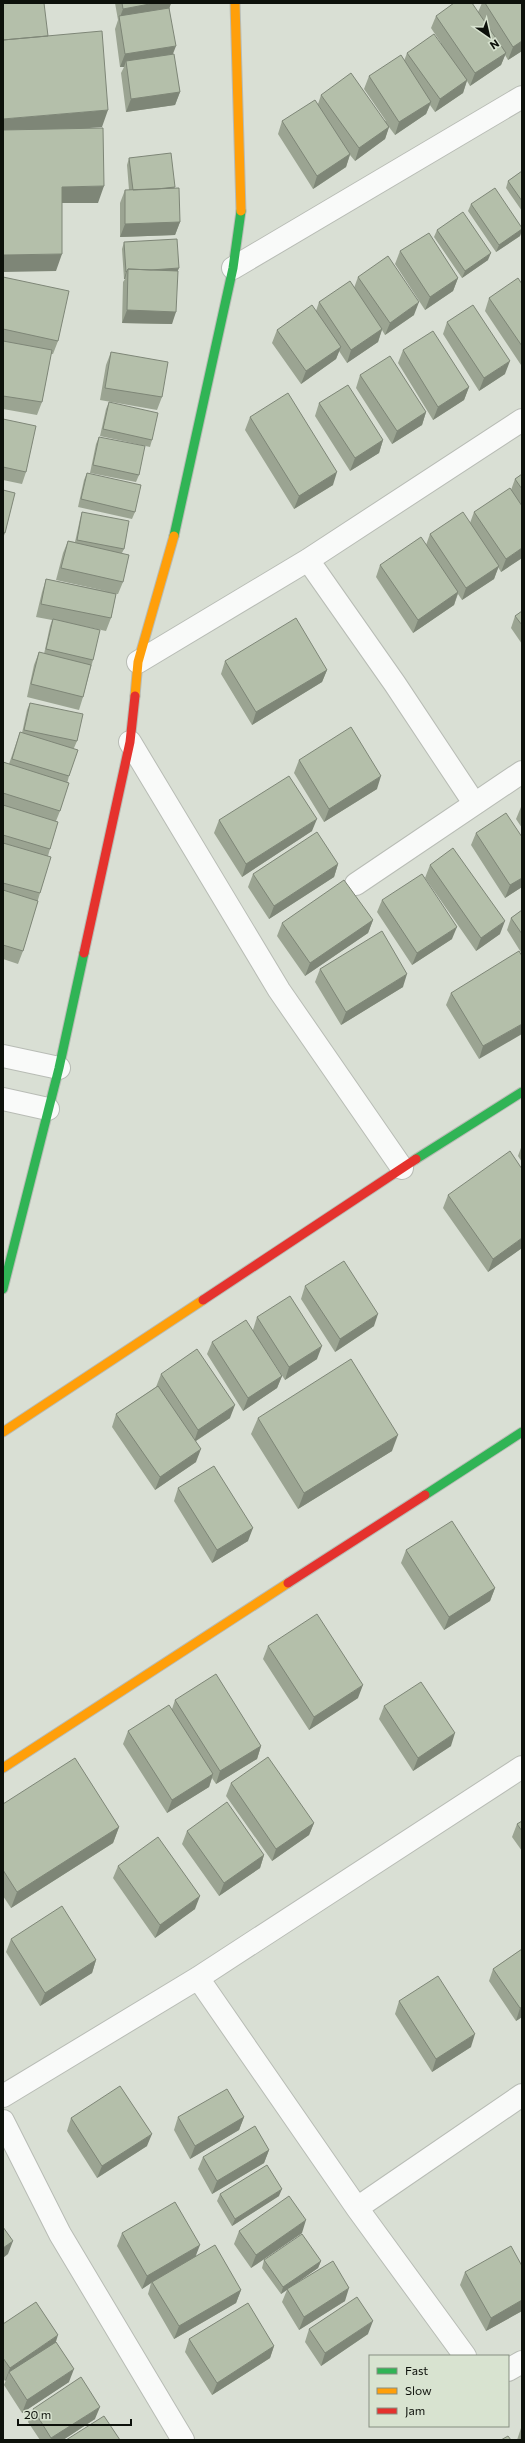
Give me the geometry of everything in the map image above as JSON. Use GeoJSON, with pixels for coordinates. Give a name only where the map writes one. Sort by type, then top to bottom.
{"type":"FeatureCollection","features":[{"type":"Feature","properties":{"kind":"street"},"geometry":{"type":"LineString","coordinates":[[3,1289],[59,1068],[130,742],[138,662],[170,556],[233,268],[242,216],[235,3]]}},
{"type":"Feature","properties":{"kind":"street"},"geometry":{"type":"LineString","coordinates":[[233,268],[522,97]]}},
{"type":"Feature","properties":{"kind":"street"},"geometry":{"type":"LineString","coordinates":[[138,662],[308,560],[522,420]]}},
{"type":"Feature","properties":{"kind":"street"},"geometry":{"type":"LineString","coordinates":[[308,560],[395,684],[474,803]]}},
{"type":"Feature","properties":{"kind":"street"},"geometry":{"type":"LineString","coordinates":[[130,742],[279,990],[402,1168]]}},
{"type":"Feature","properties":{"kind":"street"},"geometry":{"type":"LineString","coordinates":[[356,884],[522,772]]}},
{"type":"Feature","properties":{"kind":"street"},"geometry":{"type":"LineString","coordinates":[[3,1056],[59,1068]]}},
{"type":"Feature","properties":{"kind":"street"},"geometry":{"type":"LineString","coordinates":[[3,1432],[402,1168],[522,1092]]}},
{"type":"Feature","properties":{"kind":"street"},"geometry":{"type":"LineString","coordinates":[[3,1099],[48,1109]]}},
{"type":"Feature","properties":{"kind":"street"},"geometry":{"type":"LineString","coordinates":[[3,1768],[522,1432]]}},
{"type":"Feature","properties":{"kind":"street"},"geometry":{"type":"LineString","coordinates":[[3,2096],[198,1978],[522,1767]]}},
{"type":"Feature","properties":{"kind":"street"},"geometry":{"type":"LineString","coordinates":[[198,1978],[357,2208],[464,2355]]}},
{"type":"Feature","properties":{"kind":"street"},"geometry":{"type":"LineString","coordinates":[[357,2208],[522,2095]]}},
{"type":"Feature","properties":{"kind":"street"},"geometry":{"type":"LineString","coordinates":[[3,2121],[60,2234],[183,2440]]}},
{"type":"Feature","properties":{"kind":"street"},"geometry":{"type":"LineString","coordinates":[[509,2369],[522,2362]]}},
{"type":"Feature","properties":{"kind":"building"},"geometry":{"type":"Polygon","coordinates":[[[3,3],[44,3],[48,36],[3,40],[3,3]]]}},
{"type":"Feature","properties":{"kind":"building"},"geometry":{"type":"Polygon","coordinates":[[[122,3],[155,3],[123,9],[122,3]]]}},
{"type":"Feature","properties":{"kind":"building"},"geometry":{"type":"Polygon","coordinates":[[[454,3],[472,3],[506,53],[475,73],[436,16],[454,3]]]}},
{"type":"Feature","properties":{"kind":"building"},"geometry":{"type":"Polygon","coordinates":[[[485,3],[522,3],[522,41],[513,47],[485,3]]]}},
{"type":"Feature","properties":{"kind":"building"},"geometry":{"type":"Polygon","coordinates":[[[169,8],[176,46],[125,54],[119,16],[169,8]]]}},
{"type":"Feature","properties":{"kind":"building"},"geometry":{"type":"Polygon","coordinates":[[[102,31],[108,110],[3,119],[3,40],[102,31]]]}},
{"type":"Feature","properties":{"kind":"building"},"geometry":{"type":"Polygon","coordinates":[[[434,34],[467,80],[440,99],[407,53],[434,34]]]}},
{"type":"Feature","properties":{"kind":"building"},"geometry":{"type":"Polygon","coordinates":[[[174,54],[180,92],[131,99],[126,61],[174,54]]]}},
{"type":"Feature","properties":{"kind":"building"},"geometry":{"type":"Polygon","coordinates":[[[401,55],[431,102],[399,122],[369,76],[401,55]]]}},
{"type":"Feature","properties":{"kind":"building"},"geometry":{"type":"Polygon","coordinates":[[[351,73],[389,127],[359,148],[321,95],[351,73]]]}},
{"type":"Feature","properties":{"kind":"building"},"geometry":{"type":"Polygon","coordinates":[[[315,100],[350,154],[317,176],[282,121],[315,100]]]}},
{"type":"Feature","properties":{"kind":"building"},"geometry":{"type":"Polygon","coordinates":[[[103,128],[104,186],[62,187],[62,254],[3,255],[3,130],[103,128]]]}},
{"type":"Feature","properties":{"kind":"building"},"geometry":{"type":"Polygon","coordinates":[[[171,153],[175,187],[133,190],[129,158],[171,153]]]}},
{"type":"Feature","properties":{"kind":"building"},"geometry":{"type":"Polygon","coordinates":[[[522,171],[522,201],[508,181],[522,171]]]}},
{"type":"Feature","properties":{"kind":"building"},"geometry":{"type":"Polygon","coordinates":[[[179,188],[180,222],[125,224],[125,190],[179,188]]]}},
{"type":"Feature","properties":{"kind":"building"},"geometry":{"type":"Polygon","coordinates":[[[495,188],[522,228],[499,245],[471,204],[495,188]]]}},
{"type":"Feature","properties":{"kind":"building"},"geometry":{"type":"Polygon","coordinates":[[[463,212],[491,253],[465,271],[437,230],[463,212]]]}},
{"type":"Feature","properties":{"kind":"building"},"geometry":{"type":"Polygon","coordinates":[[[429,233],[458,278],[430,297],[400,251],[429,233]]]}},
{"type":"Feature","properties":{"kind":"building"},"geometry":{"type":"Polygon","coordinates":[[[177,239],[179,268],[151,270],[128,269],[126,272],[124,242],[177,239]]]}},
{"type":"Feature","properties":{"kind":"building"},"geometry":{"type":"Polygon","coordinates":[[[388,256],[419,302],[390,323],[358,277],[388,256]]]}},
{"type":"Feature","properties":{"kind":"building"},"geometry":{"type":"Polygon","coordinates":[[[128,269],[178,271],[176,312],[127,310],[128,269]]]}},
{"type":"Feature","properties":{"kind":"building"},"geometry":{"type":"Polygon","coordinates":[[[3,277],[69,291],[58,341],[3,329],[3,277]]]}},
{"type":"Feature","properties":{"kind":"building"},"geometry":{"type":"Polygon","coordinates":[[[518,278],[522,284],[522,346],[489,298],[518,278]]]}},
{"type":"Feature","properties":{"kind":"building"},"geometry":{"type":"Polygon","coordinates":[[[350,281],[382,329],[351,350],[319,302],[350,281]]]}},
{"type":"Feature","properties":{"kind":"building"},"geometry":{"type":"Polygon","coordinates":[[[312,305],[341,347],[306,371],[277,330],[312,305]]]}},
{"type":"Feature","properties":{"kind":"building"},"geometry":{"type":"Polygon","coordinates":[[[473,305],[510,361],[484,378],[447,322],[473,305]]]}},
{"type":"Feature","properties":{"kind":"building"},"geometry":{"type":"Polygon","coordinates":[[[433,331],[469,387],[438,407],[403,350],[433,331]]]}},
{"type":"Feature","properties":{"kind":"building"},"geometry":{"type":"Polygon","coordinates":[[[3,341],[52,350],[42,402],[3,396],[3,341]]]}},
{"type":"Feature","properties":{"kind":"building"},"geometry":{"type":"Polygon","coordinates":[[[111,352],[168,362],[162,397],[105,388],[111,352]]]}},
{"type":"Feature","properties":{"kind":"building"},"geometry":{"type":"Polygon","coordinates":[[[390,356],[426,412],[397,431],[360,375],[390,356]]]}},
{"type":"Feature","properties":{"kind":"building"},"geometry":{"type":"Polygon","coordinates":[[[348,385],[383,440],[355,458],[319,403],[348,385]]]}},
{"type":"Feature","properties":{"kind":"building"},"geometry":{"type":"Polygon","coordinates":[[[288,393],[337,472],[299,496],[250,417],[288,393]]]}},
{"type":"Feature","properties":{"kind":"building"},"geometry":{"type":"Polygon","coordinates":[[[109,402],[158,413],[152,440],[103,429],[109,402]]]}},
{"type":"Feature","properties":{"kind":"building"},"geometry":{"type":"Polygon","coordinates":[[[3,419],[36,426],[26,472],[3,467],[3,419]]]}},
{"type":"Feature","properties":{"kind":"building"},"geometry":{"type":"Polygon","coordinates":[[[99,437],[145,446],[139,475],[93,465],[99,437]]]}},
{"type":"Feature","properties":{"kind":"building"},"geometry":{"type":"Polygon","coordinates":[[[87,473],[141,485],[135,512],[81,499],[87,473]]]}},
{"type":"Feature","properties":{"kind":"building"},"geometry":{"type":"Polygon","coordinates":[[[522,474],[522,489],[515,479],[522,474]]]}},
{"type":"Feature","properties":{"kind":"building"},"geometry":{"type":"Polygon","coordinates":[[[510,488],[522,506],[522,548],[506,559],[474,512],[510,488]]]}},
{"type":"Feature","properties":{"kind":"building"},"geometry":{"type":"Polygon","coordinates":[[[3,490],[15,493],[5,533],[3,532],[3,490]]]}},
{"type":"Feature","properties":{"kind":"building"},"geometry":{"type":"Polygon","coordinates":[[[82,512],[129,521],[124,549],[77,540],[82,512]]]}},
{"type":"Feature","properties":{"kind":"building"},"geometry":{"type":"Polygon","coordinates":[[[463,512],[499,566],[466,588],[430,534],[463,512]]]}},
{"type":"Feature","properties":{"kind":"building"},"geometry":{"type":"Polygon","coordinates":[[[421,537],[458,592],[418,620],[380,565],[421,537]]]}},
{"type":"Feature","properties":{"kind":"building"},"geometry":{"type":"Polygon","coordinates":[[[68,541],[129,555],[123,582],[61,568],[68,541]]]}},
{"type":"Feature","properties":{"kind":"building"},"geometry":{"type":"Polygon","coordinates":[[[46,579],[116,594],[111,618],[41,604],[46,579]]]}},
{"type":"Feature","properties":{"kind":"building"},"geometry":{"type":"Polygon","coordinates":[[[522,611],[522,625],[515,616],[522,611]]]}},
{"type":"Feature","properties":{"kind":"building"},"geometry":{"type":"Polygon","coordinates":[[[296,618],[327,670],[256,712],[225,661],[296,618]]]}},
{"type":"Feature","properties":{"kind":"building"},"geometry":{"type":"Polygon","coordinates":[[[53,619],[100,630],[93,660],[46,649],[53,619]]]}},
{"type":"Feature","properties":{"kind":"building"},"geometry":{"type":"Polygon","coordinates":[[[39,652],[91,665],[83,697],[31,684],[39,652]]]}},
{"type":"Feature","properties":{"kind":"building"},"geometry":{"type":"Polygon","coordinates":[[[30,703],[83,714],[77,741],[24,730],[30,703]]]}},
{"type":"Feature","properties":{"kind":"building"},"geometry":{"type":"Polygon","coordinates":[[[351,727],[381,776],[329,809],[299,760],[351,727]]]}},
{"type":"Feature","properties":{"kind":"building"},"geometry":{"type":"Polygon","coordinates":[[[20,732],[78,750],[69,776],[12,759],[20,732]]]}},
{"type":"Feature","properties":{"kind":"building"},"geometry":{"type":"Polygon","coordinates":[[[3,762],[69,783],[60,811],[3,793],[3,762]]]}},
{"type":"Feature","properties":{"kind":"building"},"geometry":{"type":"Polygon","coordinates":[[[289,776],[317,819],[246,864],[219,820],[289,776]]]}},
{"type":"Feature","properties":{"kind":"building"},"geometry":{"type":"Polygon","coordinates":[[[3,805],[58,822],[50,849],[3,835],[3,805]]]}},
{"type":"Feature","properties":{"kind":"building"},"geometry":{"type":"Polygon","coordinates":[[[506,813],[522,837],[522,878],[510,885],[476,833],[506,813]]]}},
{"type":"Feature","properties":{"kind":"building"},"geometry":{"type":"Polygon","coordinates":[[[317,832],[338,864],[274,906],[253,874],[317,832]]]}},
{"type":"Feature","properties":{"kind":"building"},"geometry":{"type":"Polygon","coordinates":[[[3,843],[51,857],[40,893],[3,883],[3,843]]]}},
{"type":"Feature","properties":{"kind":"building"},"geometry":{"type":"Polygon","coordinates":[[[453,848],[505,921],[481,938],[430,865],[453,848]]]}},
{"type":"Feature","properties":{"kind":"building"},"geometry":{"type":"Polygon","coordinates":[[[422,874],[457,927],[417,953],[382,900],[422,874]]]}},
{"type":"Feature","properties":{"kind":"building"},"geometry":{"type":"Polygon","coordinates":[[[344,880],[373,920],[310,963],[282,923],[344,880]]]}},
{"type":"Feature","properties":{"kind":"building"},"geometry":{"type":"Polygon","coordinates":[[[3,890],[38,901],[23,951],[3,945],[3,890]]]}},
{"type":"Feature","properties":{"kind":"building"},"geometry":{"type":"Polygon","coordinates":[[[522,910],[522,934],[511,918],[522,910]]]}},
{"type":"Feature","properties":{"kind":"building"},"geometry":{"type":"Polygon","coordinates":[[[382,931],[407,974],[346,1012],[320,969],[382,931]]]}},
{"type":"Feature","properties":{"kind":"building"},"geometry":{"type":"Polygon","coordinates":[[[519,951],[522,956],[522,1024],[483,1046],[451,993],[519,951]]]}},
{"type":"Feature","properties":{"kind":"building"},"geometry":{"type":"Polygon","coordinates":[[[510,1151],[522,1169],[522,1238],[493,1259],[448,1195],[510,1151]]]}},
{"type":"Feature","properties":{"kind":"building"},"geometry":{"type":"Polygon","coordinates":[[[344,1261],[378,1314],[340,1339],[305,1286],[344,1261]]]}},
{"type":"Feature","properties":{"kind":"building"},"geometry":{"type":"Polygon","coordinates":[[[290,1296],[322,1346],[289,1367],[257,1317],[290,1296]]]}},
{"type":"Feature","properties":{"kind":"building"},"geometry":{"type":"Polygon","coordinates":[[[246,1320],[282,1376],[248,1398],[212,1342],[246,1320]]]}},
{"type":"Feature","properties":{"kind":"building"},"geometry":{"type":"Polygon","coordinates":[[[197,1349],[235,1405],[198,1430],[161,1374],[197,1349]]]}},
{"type":"Feature","properties":{"kind":"building"},"geometry":{"type":"Polygon","coordinates":[[[351,1359],[398,1435],[304,1493],[258,1418],[351,1359]]]}},
{"type":"Feature","properties":{"kind":"building"},"geometry":{"type":"Polygon","coordinates":[[[158,1386],[201,1449],[160,1477],[116,1414],[158,1386]]]}},
{"type":"Feature","properties":{"kind":"building"},"geometry":{"type":"Polygon","coordinates":[[[214,1466],[253,1528],[217,1550],[178,1488],[214,1466]]]}},
{"type":"Feature","properties":{"kind":"building"},"geometry":{"type":"Polygon","coordinates":[[[452,1521],[495,1588],[449,1617],[406,1550],[452,1521]]]}},
{"type":"Feature","properties":{"kind":"building"},"geometry":{"type":"Polygon","coordinates":[[[317,1614],[363,1685],[314,1717],[268,1646],[317,1614]]]}},
{"type":"Feature","properties":{"kind":"building"},"geometry":{"type":"Polygon","coordinates":[[[216,1674],[261,1746],[220,1771],[175,1700],[216,1674]]]}},
{"type":"Feature","properties":{"kind":"building"},"geometry":{"type":"Polygon","coordinates":[[[421,1682],[455,1733],[418,1758],[384,1706],[421,1682]]]}},
{"type":"Feature","properties":{"kind":"building"},"geometry":{"type":"Polygon","coordinates":[[[169,1705],[213,1774],[172,1800],[128,1731],[169,1705]]]}},
{"type":"Feature","properties":{"kind":"building"},"geometry":{"type":"Polygon","coordinates":[[[268,1757],[314,1823],[276,1849],[231,1783],[268,1757]]]}},
{"type":"Feature","properties":{"kind":"building"},"geometry":{"type":"Polygon","coordinates":[[[75,1758],[119,1827],[17,1892],[3,1870],[3,1804],[75,1758]]]}},
{"type":"Feature","properties":{"kind":"building"},"geometry":{"type":"Polygon","coordinates":[[[227,1802],[264,1855],[224,1883],[187,1831],[227,1802]]]}},
{"type":"Feature","properties":{"kind":"building"},"geometry":{"type":"Polygon","coordinates":[[[522,1821],[522,1831],[517,1824],[522,1821]]]}},
{"type":"Feature","properties":{"kind":"building"},"geometry":{"type":"Polygon","coordinates":[[[158,1837],[200,1896],[160,1925],[118,1866],[158,1837]]]}},
{"type":"Feature","properties":{"kind":"building"},"geometry":{"type":"Polygon","coordinates":[[[62,1906],[96,1960],[45,1993],[11,1939],[62,1906]]]}},
{"type":"Feature","properties":{"kind":"building"},"geometry":{"type":"Polygon","coordinates":[[[522,1949],[522,2007],[520,2008],[493,1969],[522,1949]]]}},
{"type":"Feature","properties":{"kind":"building"},"geometry":{"type":"Polygon","coordinates":[[[438,1976],[475,2034],[436,2059],[399,2001],[438,1976]]]}},
{"type":"Feature","properties":{"kind":"building"},"geometry":{"type":"Polygon","coordinates":[[[120,2086],[152,2134],[102,2166],[71,2118],[120,2086]]]}},
{"type":"Feature","properties":{"kind":"building"},"geometry":{"type":"Polygon","coordinates":[[[227,2089],[244,2117],[195,2146],[178,2117],[227,2089]]]}},
{"type":"Feature","properties":{"kind":"building"},"geometry":{"type":"Polygon","coordinates":[[[255,2126],[269,2150],[217,2181],[203,2157],[255,2126]]]}},
{"type":"Feature","properties":{"kind":"building"},"geometry":{"type":"Polygon","coordinates":[[[267,2165],[282,2189],[235,2219],[220,2194],[267,2165]]]}},
{"type":"Feature","properties":{"kind":"building"},"geometry":{"type":"Polygon","coordinates":[[[289,2196],[306,2220],[256,2255],[239,2231],[289,2196]]]}},
{"type":"Feature","properties":{"kind":"building"},"geometry":{"type":"Polygon","coordinates":[[[175,2202],[200,2245],[147,2276],[122,2233],[175,2202]]]}},
{"type":"Feature","properties":{"kind":"building"},"geometry":{"type":"Polygon","coordinates":[[[3,2227],[13,2241],[3,2248],[3,2227]]]}},
{"type":"Feature","properties":{"kind":"building"},"geometry":{"type":"Polygon","coordinates":[[[302,2234],[321,2261],[283,2287],[264,2260],[302,2234]]]}},
{"type":"Feature","properties":{"kind":"building"},"geometry":{"type":"Polygon","coordinates":[[[215,2245],[241,2290],[179,2326],[152,2282],[215,2245]]]}},
{"type":"Feature","properties":{"kind":"building"},"geometry":{"type":"Polygon","coordinates":[[[511,2246],[522,2266],[522,2300],[491,2318],[465,2272],[511,2246]]]}},
{"type":"Feature","properties":{"kind":"building"},"geometry":{"type":"Polygon","coordinates":[[[333,2261],[349,2288],[304,2317],[287,2289],[333,2261]]]}},
{"type":"Feature","properties":{"kind":"building"},"geometry":{"type":"Polygon","coordinates":[[[357,2297],[373,2321],[325,2353],[309,2329],[357,2297]]]}},
{"type":"Feature","properties":{"kind":"building"},"geometry":{"type":"Polygon","coordinates":[[[36,2302],[58,2335],[10,2368],[3,2358],[3,2324],[36,2302]]]}},
{"type":"Feature","properties":{"kind":"building"},"geometry":{"type":"Polygon","coordinates":[[[248,2303],[274,2346],[217,2383],[189,2339],[248,2303]]]}},
{"type":"Feature","properties":{"kind":"building"},"geometry":{"type":"Polygon","coordinates":[[[56,2342],[74,2369],[27,2400],[9,2372],[56,2342]]]}},
{"type":"Feature","properties":{"kind":"building"},"geometry":{"type":"Polygon","coordinates":[[[81,2377],[100,2407],[51,2438],[33,2409],[81,2377]]]}},
{"type":"Feature","properties":{"kind":"building"},"geometry":{"type":"Polygon","coordinates":[[[104,2416],[120,2440],[66,2440],[104,2416]]]}},
{"type":"Feature","properties":{"kind":"building"},"geometry":{"type":"Polygon","coordinates":[[[508,2436],[511,2440],[501,2440],[508,2436]]]}},
{"type":"Feature","properties":{"kind":"traffic: fast"},"geometry":{"type":"LineString","coordinates":[[174,536],[233,268],[241,211]]}},
{"type":"Feature","properties":{"kind":"traffic: fast"},"geometry":{"type":"LineString","coordinates":[[3,1289],[59,1068],[84,953]]}},
{"type":"Feature","properties":{"kind":"traffic: fast"},"geometry":{"type":"LineString","coordinates":[[416,1159],[522,1092]]}},
{"type":"Feature","properties":{"kind":"traffic: fast"},"geometry":{"type":"LineString","coordinates":[[425,1495],[522,1432]]}},
{"type":"Feature","properties":{"kind":"traffic: slow"},"geometry":{"type":"LineString","coordinates":[[235,3],[241,211]]}},
{"type":"Feature","properties":{"kind":"traffic: slow"},"geometry":{"type":"LineString","coordinates":[[135,696],[138,662],[174,536]]}},
{"type":"Feature","properties":{"kind":"traffic: slow"},"geometry":{"type":"LineString","coordinates":[[3,1432],[203,1300]]}},
{"type":"Feature","properties":{"kind":"traffic: slow"},"geometry":{"type":"LineString","coordinates":[[3,1768],[288,1583]]}},
{"type":"Feature","properties":{"kind":"traffic: jam"},"geometry":{"type":"LineString","coordinates":[[84,953],[130,742],[135,696]]}},
{"type":"Feature","properties":{"kind":"traffic: jam"},"geometry":{"type":"LineString","coordinates":[[203,1300],[416,1159]]}},
{"type":"Feature","properties":{"kind":"traffic: jam"},"geometry":{"type":"LineString","coordinates":[[288,1583],[425,1495]]}}]}
